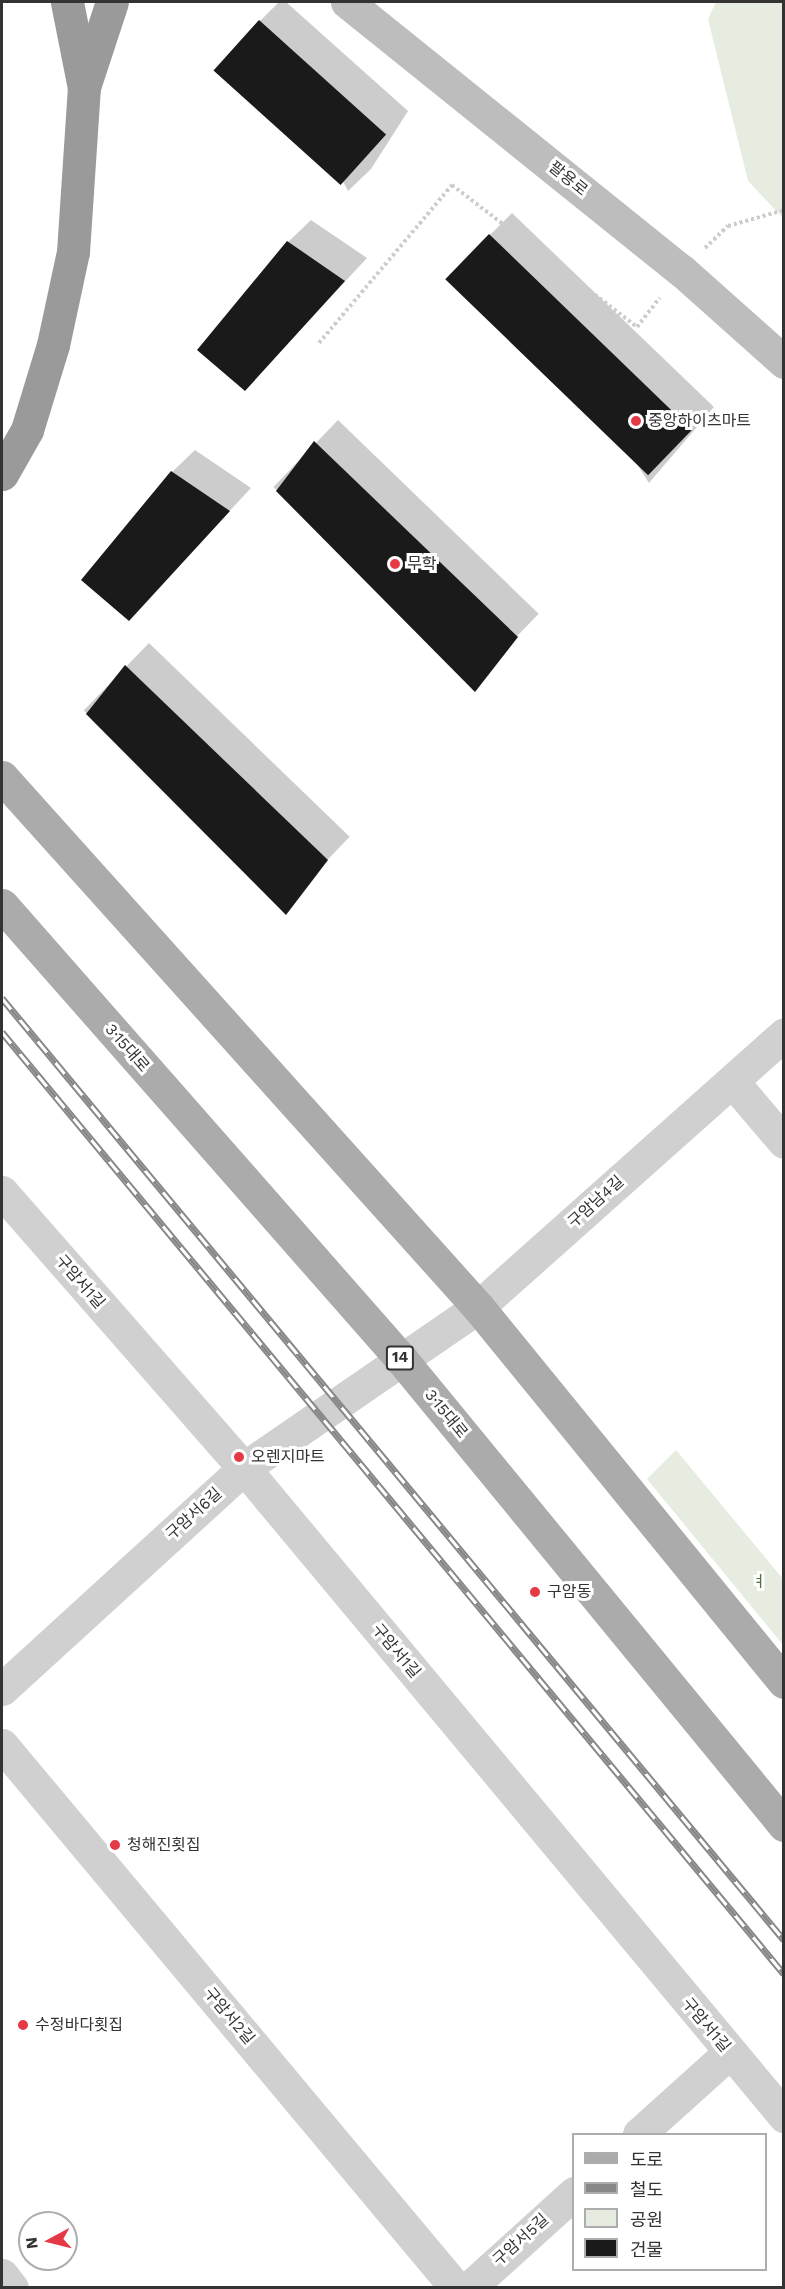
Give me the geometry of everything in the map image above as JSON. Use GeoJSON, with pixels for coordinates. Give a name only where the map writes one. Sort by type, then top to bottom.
{"type":"FeatureCollection","features":[{"type":"Feature","properties":{"kind":"highway"},"geometry":{"type":"LineString","coordinates":[[68,2],[84,88]]}},
{"type":"Feature","properties":{"kind":"highway"},"geometry":{"type":"LineString","coordinates":[[2,474],[27,430],[53,345],[73,252],[84,88],[112,2]]}},
{"type":"Feature","properties":{"kind":"main road","name":"팔용로"},"geometry":{"type":"LineString","coordinates":[[347,2],[682,270],[783,362]]}},
{"type":"Feature","properties":{"kind":"main road"},"geometry":{"type":"LineString","coordinates":[[2,777],[478,1307],[783,1682]]}},
{"type":"Feature","properties":{"kind":"main road","name":"3·15대로"},"geometry":{"type":"LineString","coordinates":[[2,905],[402,1360],[783,1825]]}},
{"type":"Feature","properties":{"kind":"street","name":"구암남4길"},"geometry":{"type":"LineString","coordinates":[[402,1360],[478,1307],[783,1034]]}},
{"type":"Feature","properties":{"kind":"street"},"geometry":{"type":"LineString","coordinates":[[732,1081],[783,1142]]}},
{"type":"Feature","properties":{"kind":"street","name":"구암서1길"},"geometry":{"type":"LineString","coordinates":[[2,1192],[244,1468],[783,2116]]}},
{"type":"Feature","properties":{"kind":"street","name":"구암서6길"},"geometry":{"type":"LineString","coordinates":[[2,1689],[244,1468],[402,1360]]}},
{"type":"Feature","properties":{"kind":"street","name":"구암서2길"},"geometry":{"type":"LineString","coordinates":[[2,1745],[456,2288]]}},
{"type":"Feature","properties":{"kind":"street"},"geometry":{"type":"LineString","coordinates":[[640,2133],[729,2053]]}},
{"type":"Feature","properties":{"kind":"street","name":"구암서5길"},"geometry":{"type":"LineString","coordinates":[[469,2288],[572,2194]]}},
{"type":"Feature","properties":{"kind":"street"},"geometry":{"type":"LineString","coordinates":[[2,2275],[12,2288]]}},
{"type":"Feature","properties":{"kind":"path"},"geometry":{"type":"LineString","coordinates":[[320,343],[452,185],[637,327],[682,270],[728,226],[783,210]]}},
{"type":"Feature","properties":{"kind":"green space"},"geometry":{"type":"Polygon","coordinates":[[[716,2],[783,2],[783,218],[748,181],[708,19],[716,2]]]}},
{"type":"Feature","properties":{"kind":"green space","name":"ㅕ"},"geometry":{"type":"Polygon","coordinates":[[[676,1450],[783,1579],[783,1645],[647,1479],[676,1450]]]}},
{"type":"Feature","properties":{"kind":"building"},"geometry":{"type":"Polygon","coordinates":[[[259,20],[386,134],[341,185],[213,71],[259,20]]]}},
{"type":"Feature","properties":{"kind":"building"},"geometry":{"type":"Polygon","coordinates":[[[489,234],[692,430],[648,475],[445,279],[489,234]]]}},
{"type":"Feature","properties":{"kind":"building"},"geometry":{"type":"Polygon","coordinates":[[[287,241],[345,281],[245,391],[197,350],[287,241]]]}},
{"type":"Feature","properties":{"kind":"building","name":"무학"},"geometry":{"type":"Polygon","coordinates":[[[314,441],[518,637],[475,692],[276,491],[314,441]]]}},
{"type":"Feature","properties":{"kind":"building"},"geometry":{"type":"Polygon","coordinates":[[[171,471],[230,511],[129,621],[81,580],[171,471]]]}},
{"type":"Feature","properties":{"kind":"building"},"geometry":{"type":"Polygon","coordinates":[[[125,665],[328,860],[286,915],[86,714],[125,665]]]}},
{"type":"Feature","properties":{"kind":"railway"},"geometry":{"type":"LineString","coordinates":[[2,998],[784,1940]]}},
{"type":"Feature","properties":{"kind":"railway"},"geometry":{"type":"LineString","coordinates":[[2,1032],[784,1974]]}},
{"type":"Feature","properties":{"kind":"place","name":"중앙하이츠마트"},"geometry":{"type":"Point","coordinates":[636,421]}},
{"type":"Feature","properties":{"kind":"place","name":"무학"},"geometry":{"type":"Point","coordinates":[395,564]}},
{"type":"Feature","properties":{"kind":"place","name":"오렌지마트"},"geometry":{"type":"Point","coordinates":[239,1457]}},
{"type":"Feature","properties":{"kind":"place","name":"구암동"},"geometry":{"type":"Point","coordinates":[535,1592]}},
{"type":"Feature","properties":{"kind":"place","name":"청해진횟집"},"geometry":{"type":"Point","coordinates":[115,1845]}},
{"type":"Feature","properties":{"kind":"place","name":"수정바다횟집"},"geometry":{"type":"Point","coordinates":[23,2025]}}]}
